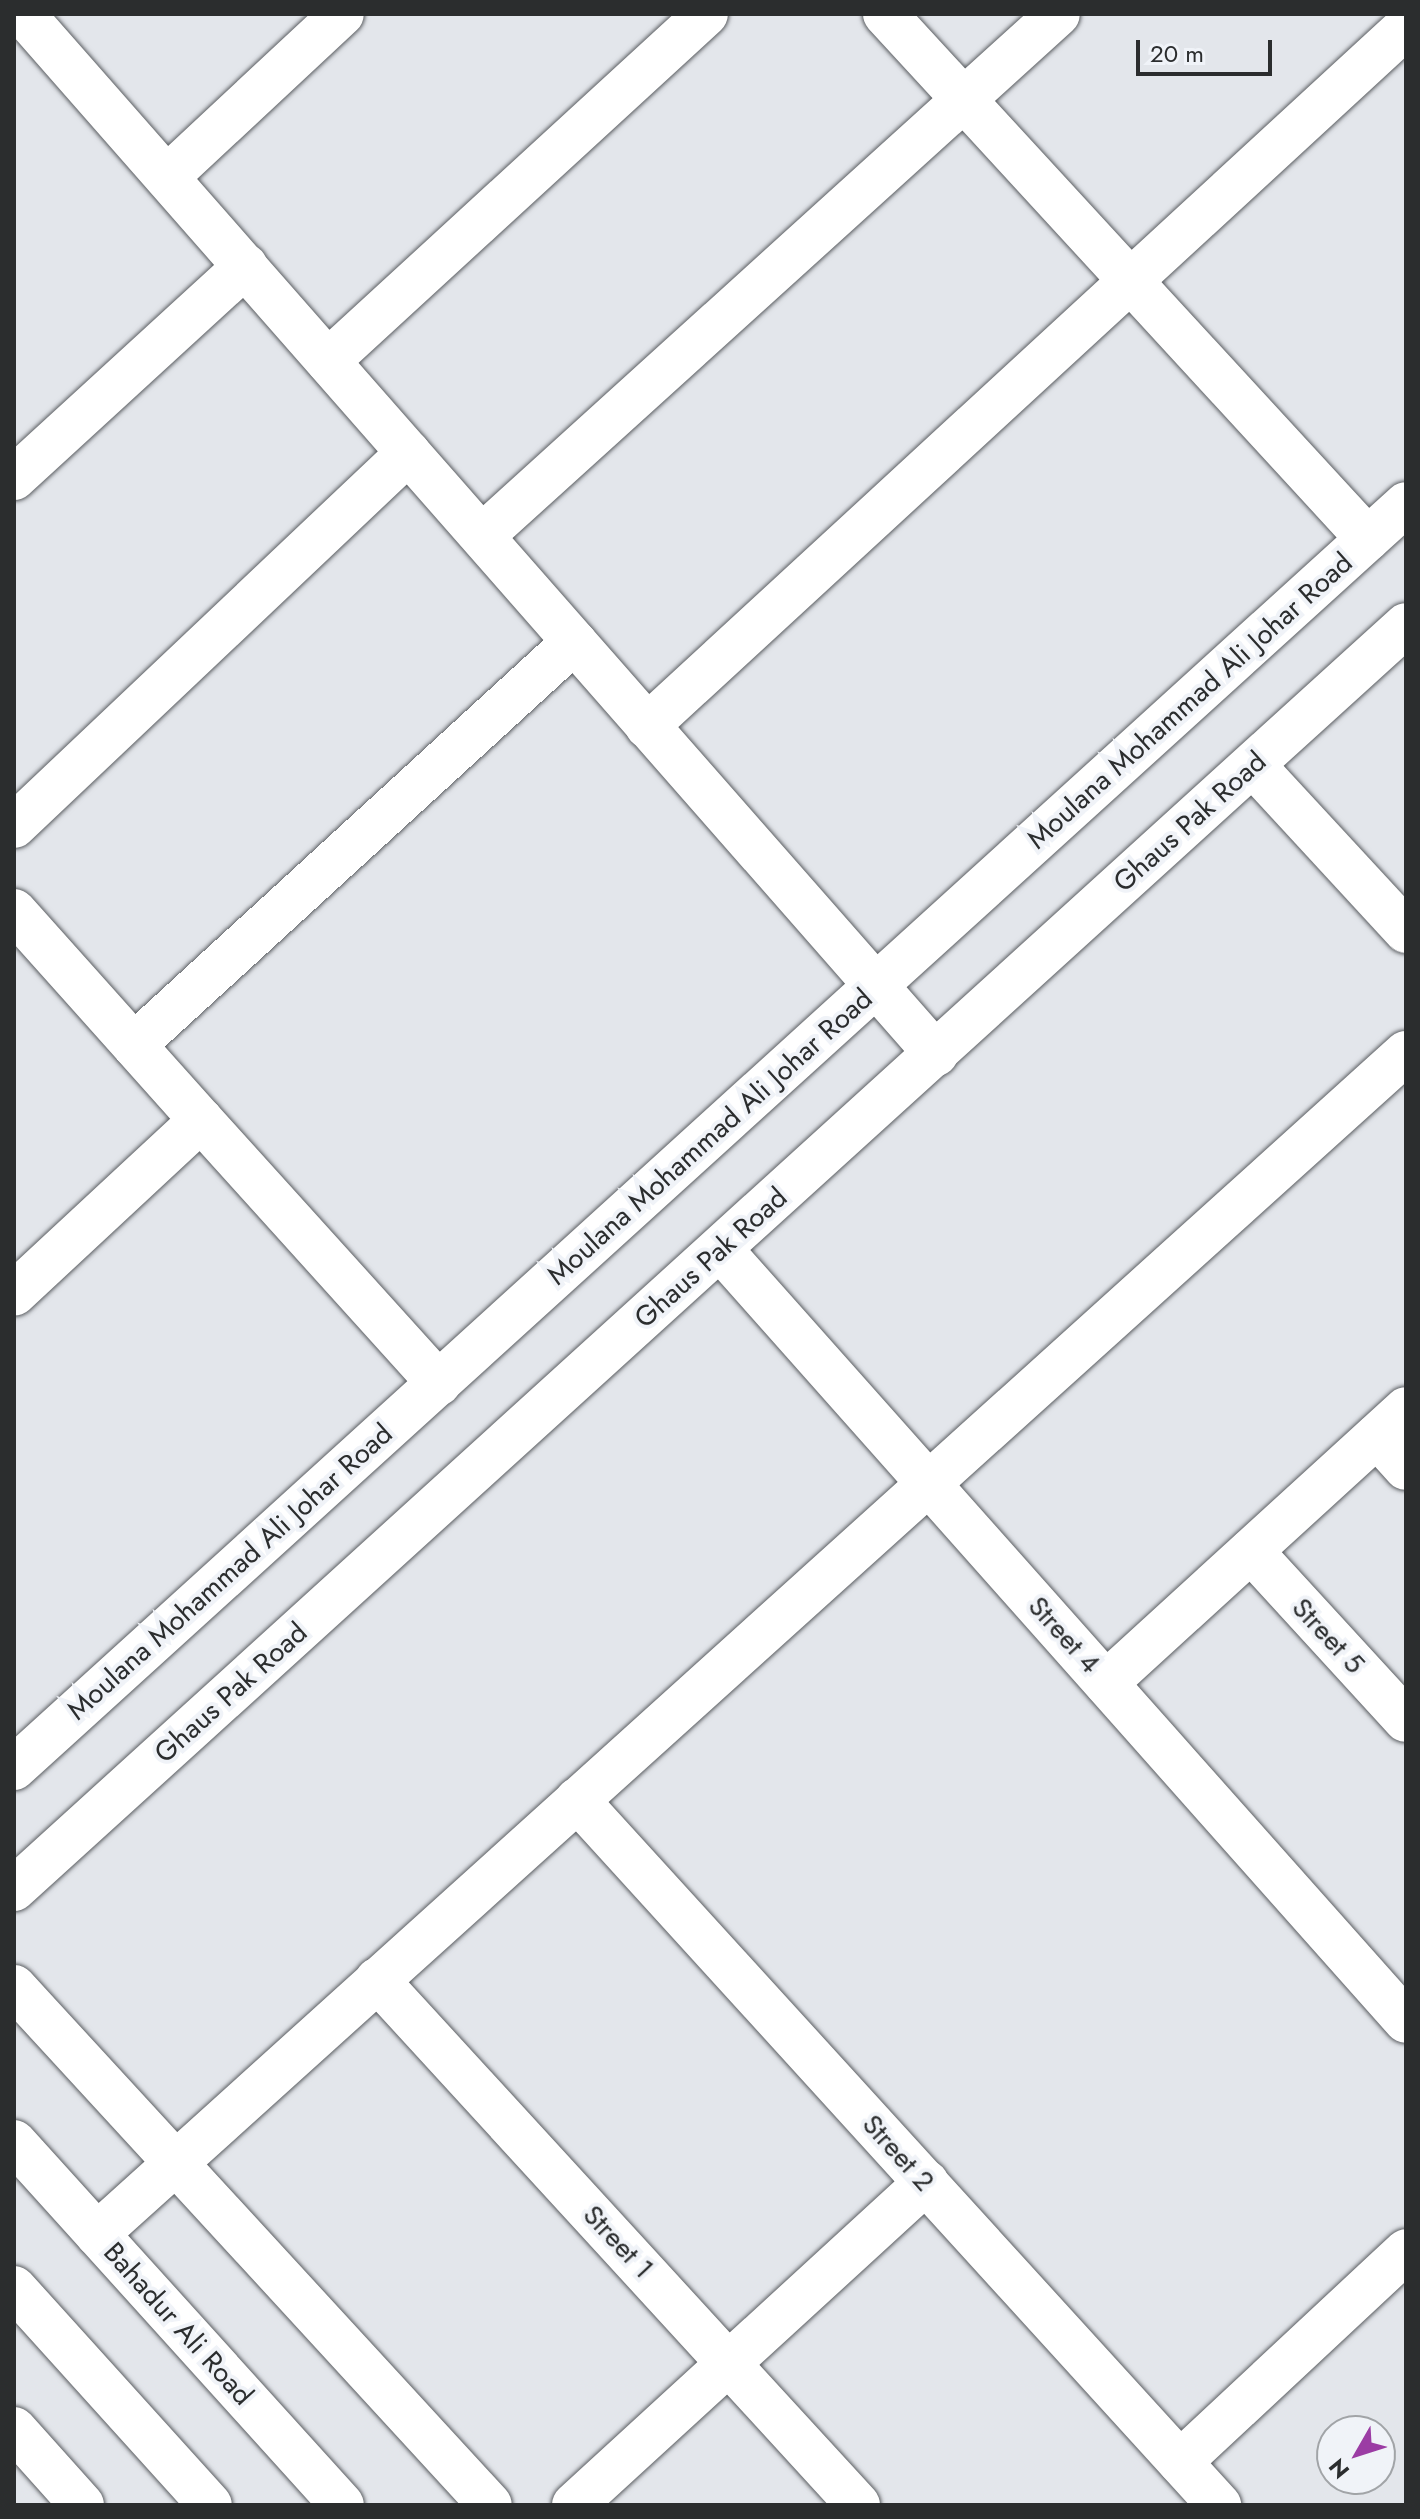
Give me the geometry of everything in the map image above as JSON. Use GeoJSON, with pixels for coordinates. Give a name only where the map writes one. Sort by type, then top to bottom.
{"type":"FeatureCollection","features":[{"type":"Feature","properties":{"kind":"street"},"geometry":{"type":"LineString","coordinates":[[23,14],[936,1054]]}},
{"type":"Feature","properties":{"kind":"street"},"geometry":{"type":"LineString","coordinates":[[167,177],[342,14]]}},
{"type":"Feature","properties":{"kind":"street"},"geometry":{"type":"LineString","coordinates":[[328,361],[706,14]]}},
{"type":"Feature","properties":{"kind":"street"},"geometry":{"type":"LineString","coordinates":[[885,14],[1368,539]]}},
{"type":"Feature","properties":{"kind":"street"},"geometry":{"type":"LineString","coordinates":[[482,536],[1058,14]]}},
{"type":"Feature","properties":{"kind":"street"},"geometry":{"type":"LineString","coordinates":[[647,726],[1406,27]]}},
{"type":"Feature","properties":{"kind":"street"},"geometry":{"type":"LineString","coordinates":[[14,478],[245,266]]}},
{"type":"Feature","properties":{"kind":"street"},"geometry":{"type":"LineString","coordinates":[[14,826],[408,453]]}},
{"type":"Feature","properties":{"kind":"street","name":"Moulana Mohammad Ali Johar Road"},"geometry":{"type":"LineString","coordinates":[[14,1768],[1406,504]]}},
{"type":"Feature","properties":{"kind":"street","name":"Ghaus Pak Road"},"geometry":{"type":"LineString","coordinates":[[14,1889],[1406,625]]}},
{"type":"Feature","properties":{"kind":"street"},"geometry":{"type":"LineString","coordinates":[[134,1045],[574,642]]}},
{"type":"Feature","properties":{"kind":"street"},"geometry":{"type":"LineString","coordinates":[[1253,765],[1406,931]]}},
{"type":"Feature","properties":{"kind":"street"},"geometry":{"type":"LineString","coordinates":[[14,911],[439,1383]]}},
{"type":"Feature","properties":{"kind":"street"},"geometry":{"type":"LineString","coordinates":[[97,2234],[1406,1053]]}},
{"type":"Feature","properties":{"kind":"street"},"geometry":{"type":"LineString","coordinates":[[14,1294],[201,1120]]}},
{"type":"Feature","properties":{"kind":"street","name":"Street 4"},"geometry":{"type":"LineString","coordinates":[[721,1250],[1406,2021]]}},
{"type":"Feature","properties":{"kind":"street"},"geometry":{"type":"LineString","coordinates":[[1106,1683],[1391,1423],[1406,1468]]}},
{"type":"Feature","properties":{"kind":"street","name":"Street 5"},"geometry":{"type":"LineString","coordinates":[[1251,1551],[1406,1720]]}},
{"type":"Feature","properties":{"kind":"street","name":"Street 2"},"geometry":{"type":"LineString","coordinates":[[577,1800],[1219,2505]]}},
{"type":"Feature","properties":{"kind":"street","name":"Street 1"},"geometry":{"type":"LineString","coordinates":[[377,1980],[858,2505]]}},
{"type":"Feature","properties":{"kind":"street"},"geometry":{"type":"LineString","coordinates":[[14,1987],[490,2505]]}},
{"type":"Feature","properties":{"kind":"street","name":"Bahadur Ali Road"},"geometry":{"type":"LineString","coordinates":[[14,2142],[342,2505]]}},
{"type":"Feature","properties":{"kind":"street"},"geometry":{"type":"LineString","coordinates":[[574,2505],[926,2182]]}},
{"type":"Feature","properties":{"kind":"street"},"geometry":{"type":"LineString","coordinates":[[1180,2462],[1400,2272]]}},
{"type":"Feature","properties":{"kind":"street"},"geometry":{"type":"LineString","coordinates":[[14,2288],[210,2505]]}},
{"type":"Feature","properties":{"kind":"street"},"geometry":{"type":"LineString","coordinates":[[14,2429],[82,2505]]}}]}
